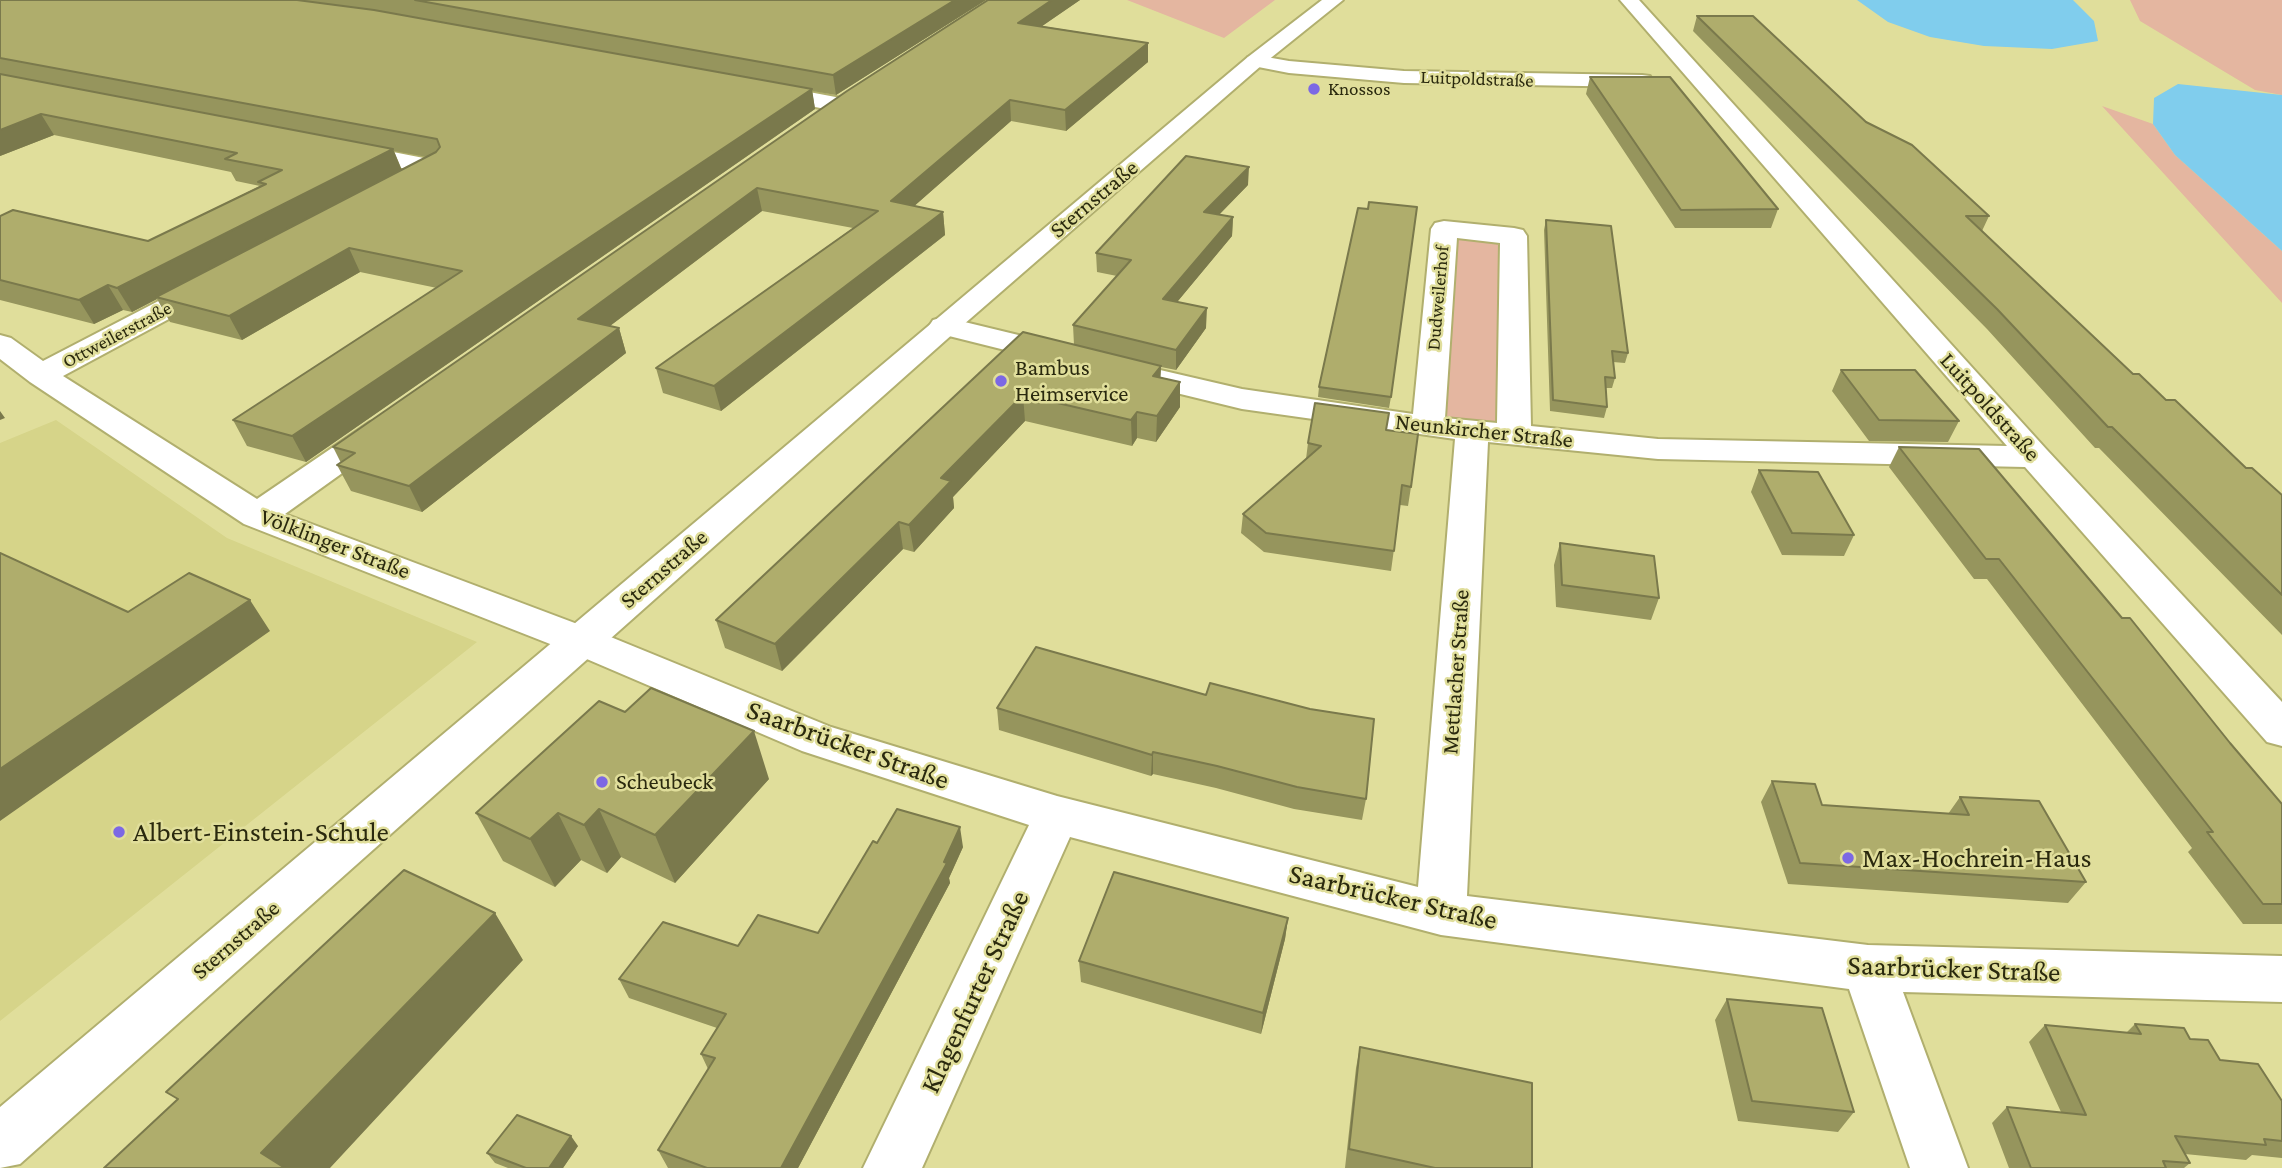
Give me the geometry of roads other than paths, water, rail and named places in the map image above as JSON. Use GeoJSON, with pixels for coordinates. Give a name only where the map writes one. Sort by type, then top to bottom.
{"type":"FeatureCollection","features":[{"type":"Feature","properties":{"kind":"street","name":"Sternstraße"},"geometry":{"type":"LineString","coordinates":[[0,1144],[944,326],[1255,61],[1334,0]]}},
{"type":"Feature","properties":{"kind":"street","name":"Luitpoldstraße"},"geometry":{"type":"LineString","coordinates":[[1629,0],[1678,82],[2035,457],[2282,730]]}},
{"type":"Feature","properties":{"kind":"street","name":"Luitpoldstraße"},"geometry":{"type":"LineString","coordinates":[[1255,61],[1300,69],[1404,77],[1678,82]]}},
{"type":"Feature","properties":{"kind":"street"},"geometry":{"type":"LineString","coordinates":[[747,88],[852,98],[808,129]]}},
{"type":"Feature","properties":{"kind":"street"},"geometry":{"type":"LineString","coordinates":[[328,146],[434,167],[385,193]]}},
{"type":"Feature","properties":{"kind":"street","name":"Dudweilerhof"},"geometry":{"type":"LineString","coordinates":[[1428,426],[1444,229],[1514,236],[1514,434]]}},
{"type":"Feature","properties":{"kind":"street","name":"Ottweilerstraße"},"geometry":{"type":"LineString","coordinates":[[41,375],[225,278]]}},
{"type":"Feature","properties":{"kind":"street","name":"Neunkircher Straße"},"geometry":{"type":"LineString","coordinates":[[944,326],[1242,399],[1428,426],[1658,449],[2035,457]]}},
{"type":"Feature","properties":{"kind":"street","name":"Völklinger Straße"},"geometry":{"type":"LineString","coordinates":[[0,344],[41,375],[257,516],[582,641]]}},
{"type":"Feature","properties":{"kind":"street"},"geometry":{"type":"LineString","coordinates":[[257,516],[406,412]]}},
{"type":"Feature","properties":{"kind":"street","name":"Mettlacher Straße"},"geometry":{"type":"LineString","coordinates":[[1441,914],[1472,430]]}},
{"type":"Feature","properties":{"kind":"street","name":"Saarbrücker Straße"},"geometry":{"type":"LineString","coordinates":[[582,641],[817,739],[1057,815],[1441,914],[1868,968],[2282,979]]}},
{"type":"Feature","properties":{"kind":"street","name":"Klagenfurter Straße"},"geometry":{"type":"LineString","coordinates":[[892,1168],[1057,815]]}},
{"type":"Feature","properties":{"kind":"street"},"geometry":{"type":"LineString","coordinates":[[1868,968],[1939,1168]]}},
{"type":"Feature","properties":{"kind":"water"},"geometry":{"type":"Polygon","coordinates":[[[1857,0],[2073,0],[2094,21],[2098,41],[2052,49],[1984,46],[1930,37],[1888,22],[1857,0]]]}},
{"type":"Feature","properties":{"kind":"water"},"geometry":{"type":"Polygon","coordinates":[[[2178,84],[2282,95],[2282,251],[2175,155],[2153,124],[2154,98],[2178,84]]]}},
{"type":"Feature","properties":{"kind":"place","name":"Knossos"},"geometry":{"type":"Point","coordinates":[1314,89]}},
{"type":"Feature","properties":{"kind":"place","name":"Bambus Heimservice"},"geometry":{"type":"Point","coordinates":[1001,381]}},
{"type":"Feature","properties":{"kind":"place","name":"Scheubeck"},"geometry":{"type":"Point","coordinates":[602,782]}},
{"type":"Feature","properties":{"kind":"place","name":"Albert-Einstein-Schule"},"geometry":{"type":"Point","coordinates":[119,832]}},
{"type":"Feature","properties":{"kind":"place","name":"Max-Hochrein-Haus"},"geometry":{"type":"Point","coordinates":[1848,858]}}]}
